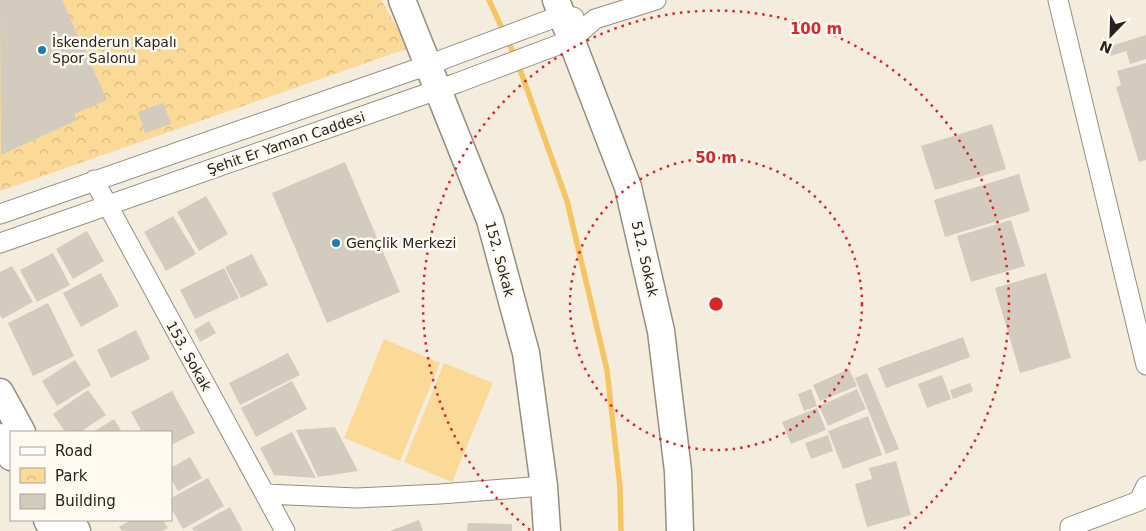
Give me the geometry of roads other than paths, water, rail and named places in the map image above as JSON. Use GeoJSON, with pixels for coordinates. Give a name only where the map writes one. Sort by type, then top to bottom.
{"type":"FeatureCollection","features":[{"type":"Feature","properties":{"kind":"street","name":"152. Sokak"},"geometry":{"type":"LineString","coordinates":[[402,0],[438,61],[448,86],[490,220],[526,353],[544,486],[547,531]]}},
{"type":"Feature","properties":{"kind":"street"},"geometry":{"type":"LineString","coordinates":[[563,43],[595,19],[656,0]]}},
{"type":"Feature","properties":{"kind":"street"},"geometry":{"type":"LineString","coordinates":[[1058,0],[1146,365]]}},
{"type":"Feature","properties":{"kind":"street","name":"Şehit Er Yaman Caddesi"},"geometry":{"type":"LineString","coordinates":[[0,214],[438,61],[554,12]]}},
{"type":"Feature","properties":{"kind":"street"},"geometry":{"type":"LineString","coordinates":[[554,12],[595,19]]}},
{"type":"Feature","properties":{"kind":"street","name":"512. Sokak"},"geometry":{"type":"LineString","coordinates":[[554,12],[563,43],[628,187],[661,331],[678,471],[680,531]]}},
{"type":"Feature","properties":{"kind":"street","name":"Şehit Er Yaman Caddesi"},"geometry":{"type":"LineString","coordinates":[[0,243],[448,86],[563,43]]}},
{"type":"Feature","properties":{"kind":"street","name":"153. Sokak"},"geometry":{"type":"LineString","coordinates":[[94,180],[284,531]]}},
{"type":"Feature","properties":{"kind":"street"},"geometry":{"type":"LineString","coordinates":[[0,392],[21,431]]}},
{"type":"Feature","properties":{"kind":"street"},"geometry":{"type":"LineString","coordinates":[[0,436],[10,454]]}},
{"type":"Feature","properties":{"kind":"street"},"geometry":{"type":"LineString","coordinates":[[265,494],[357,498],[544,486]]}},
{"type":"Feature","properties":{"kind":"street"},"geometry":{"type":"LineString","coordinates":[[1070,531],[1070,527],[1139,501],[1146,486]]}},
{"type":"Feature","properties":{"kind":"waterway"},"geometry":{"type":"LineString","coordinates":[[489,0],[517,61],[567,201],[607,370],[620,487],[621,531]]}},
{"type":"Feature","properties":{"kind":"place","name":"İskenderun Kapalı Spor Salonu"},"geometry":{"type":"Point","coordinates":[42,50]}},
{"type":"Feature","properties":{"kind":"place","name":"Gençlik Merkezi"},"geometry":{"type":"Point","coordinates":[336,243]}}]}
